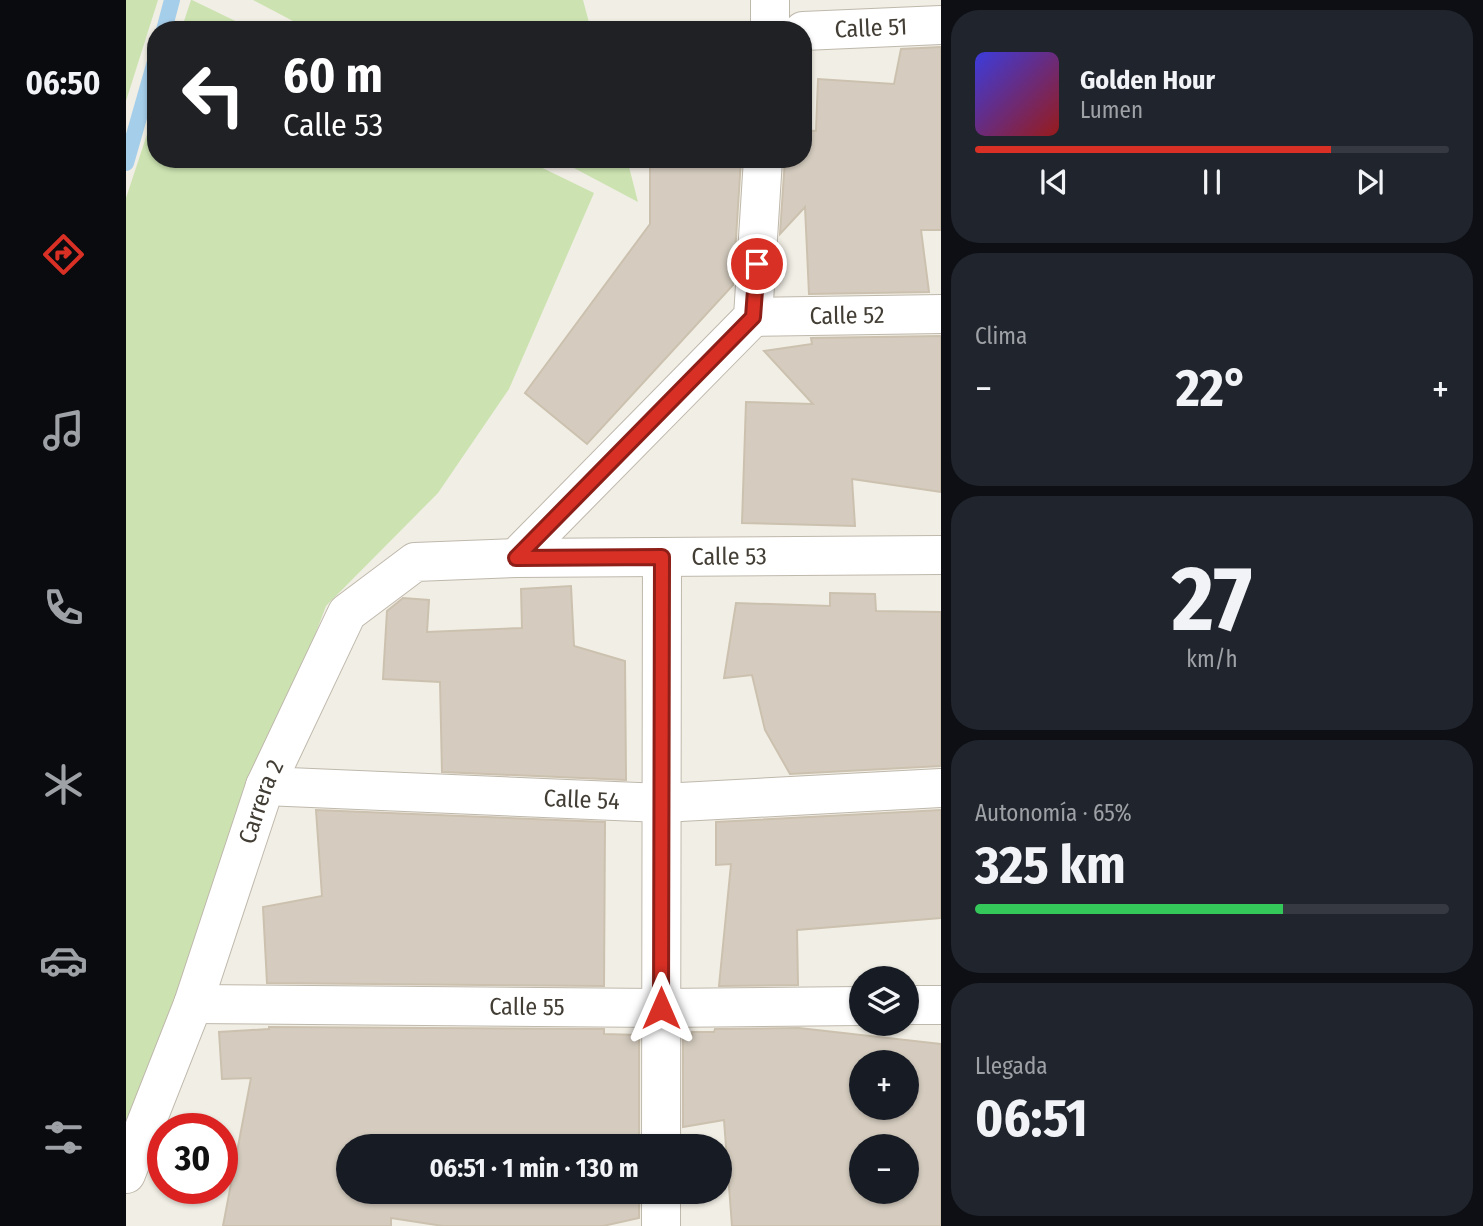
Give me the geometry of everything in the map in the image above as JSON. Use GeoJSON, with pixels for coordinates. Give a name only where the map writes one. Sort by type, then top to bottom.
{"type":"FeatureCollection","features":[{"type":"Feature","properties":{"kind":"street"},"geometry":{"type":"LineString","coordinates":[[770,0],[771,21]]}},
{"type":"Feature","properties":{"kind":"street","name":"Calle 51"},"geometry":{"type":"LineString","coordinates":[[812,31],[940,25]]}},
{"type":"Feature","properties":{"kind":"street"},"geometry":{"type":"LineString","coordinates":[[516,558],[753,317],[762,168]]}},
{"type":"Feature","properties":{"kind":"street","name":"Calle 52"},"geometry":{"type":"LineString","coordinates":[[753,317],[940,314]]}},
{"type":"Feature","properties":{"kind":"street","name":"Calle 53"},"geometry":{"type":"LineString","coordinates":[[516,558],[940,555]]}},
{"type":"Feature","properties":{"kind":"street"},"geometry":{"type":"LineString","coordinates":[[661,1134],[662,557]]}},
{"type":"Feature","properties":{"kind":"street","name":"Carrera 2"},"geometry":{"type":"LineString","coordinates":[[126,1174],[193,1004],[265,786],[347,612],[415,562],[516,558]]}},
{"type":"Feature","properties":{"kind":"street","name":"Calle 54"},"geometry":{"type":"LineString","coordinates":[[265,786],[662,803],[940,788]]}},
{"type":"Feature","properties":{"kind":"street","name":"Calle 55"},"geometry":{"type":"LineString","coordinates":[[193,1004],[661,1008],[849,1006]]}},
{"type":"Feature","properties":{"kind":"street"},"geometry":{"type":"LineString","coordinates":[[919,1005],[940,1005]]}},
{"type":"Feature","properties":{"kind":"street"},"geometry":{"type":"LineString","coordinates":[[661,1204],[661,1226]]}},
{"type":"Feature","properties":{"kind":"green space"},"geometry":{"type":"Polygon","coordinates":[[[126,0],[158,0],[151,21],[147,21],[147,35],[126,101],[126,0]]]}},
{"type":"Feature","properties":{"kind":"green space"},"geometry":{"type":"Polygon","coordinates":[[[192,0],[235,21],[184,21],[192,0]]]}},
{"type":"Feature","properties":{"kind":"green space"},"geometry":{"type":"Polygon","coordinates":[[[253,0],[583,0],[589,21],[293,21],[253,0]]]}},
{"type":"Feature","properties":{"kind":"green space"},"geometry":{"type":"Polygon","coordinates":[[[147,134],[147,168],[543,168],[594,193],[509,389],[438,493],[326,606],[126,1134],[126,198],[147,134]]]}},
{"type":"Feature","properties":{"kind":"green space"},"geometry":{"type":"Polygon","coordinates":[[[574,168],[629,168],[638,202],[574,168]]]}},
{"type":"Feature","properties":{"kind":"building"},"geometry":{"type":"Polygon","coordinates":[[[941,47],[941,230],[921,230],[929,292],[809,294],[805,207],[780,234],[784,168],[812,168],[812,131],[816,131],[818,79],[894,84],[901,49],[941,47]]]}},
{"type":"Feature","properties":{"kind":"building"},"geometry":{"type":"Polygon","coordinates":[[[650,168],[740,168],[733,285],[587,444],[525,393],[650,224],[650,168]]]}},
{"type":"Feature","properties":{"kind":"building"},"geometry":{"type":"Polygon","coordinates":[[[941,336],[941,492],[852,479],[855,526],[742,523],[746,402],[813,404],[764,351],[812,344],[811,338],[941,336]]]}},
{"type":"Feature","properties":{"kind":"building"},"geometry":{"type":"Polygon","coordinates":[[[571,586],[574,646],[625,661],[626,780],[442,772],[440,682],[383,679],[387,611],[403,598],[429,600],[427,632],[522,628],[521,589],[571,586]]]}},
{"type":"Feature","properties":{"kind":"building"},"geometry":{"type":"Polygon","coordinates":[[[830,593],[875,594],[876,611],[941,612],[941,766],[790,774],[765,730],[752,675],[724,678],[736,603],[830,606],[830,593]]]}},
{"type":"Feature","properties":{"kind":"building"},"geometry":{"type":"Polygon","coordinates":[[[316,810],[605,822],[604,986],[267,983],[263,907],[322,896],[316,810]]]}},
{"type":"Feature","properties":{"kind":"building"},"geometry":{"type":"Polygon","coordinates":[[[941,810],[941,918],[797,930],[798,985],[719,986],[731,864],[716,865],[716,822],[941,810]]]}},
{"type":"Feature","properties":{"kind":"building"},"geometry":{"type":"Polygon","coordinates":[[[799,1028],[849,1034],[849,1036],[941,1044],[941,1226],[732,1226],[732,1134],[725,1134],[724,1120],[683,1127],[683,1037],[692,1037],[692,1032],[714,1032],[715,1029],[799,1028]]]}},
{"type":"Feature","properties":{"kind":"building"},"geometry":{"type":"Polygon","coordinates":[[[269,1029],[604,1029],[604,1034],[639,1035],[639,1134],[336,1134],[336,1204],[639,1204],[639,1218],[603,1226],[443,1226],[391,1218],[391,1226],[223,1226],[227,1204],[238,1204],[238,1147],[251,1078],[222,1079],[219,1032],[269,1029]]]}},
{"type":"Feature","properties":{"kind":"waterway"},"geometry":{"type":"LineString","coordinates":[[166,21],[172,0]]}},
{"type":"Feature","properties":{"kind":"waterway"},"geometry":{"type":"LineString","coordinates":[[126,163],[147,90]]}},
{"type":"Feature","properties":{"kind":"route"},"geometry":{"type":"LineString","coordinates":[[661,1008],[662,557],[516,558],[753,317],[757,264]]}}]}
